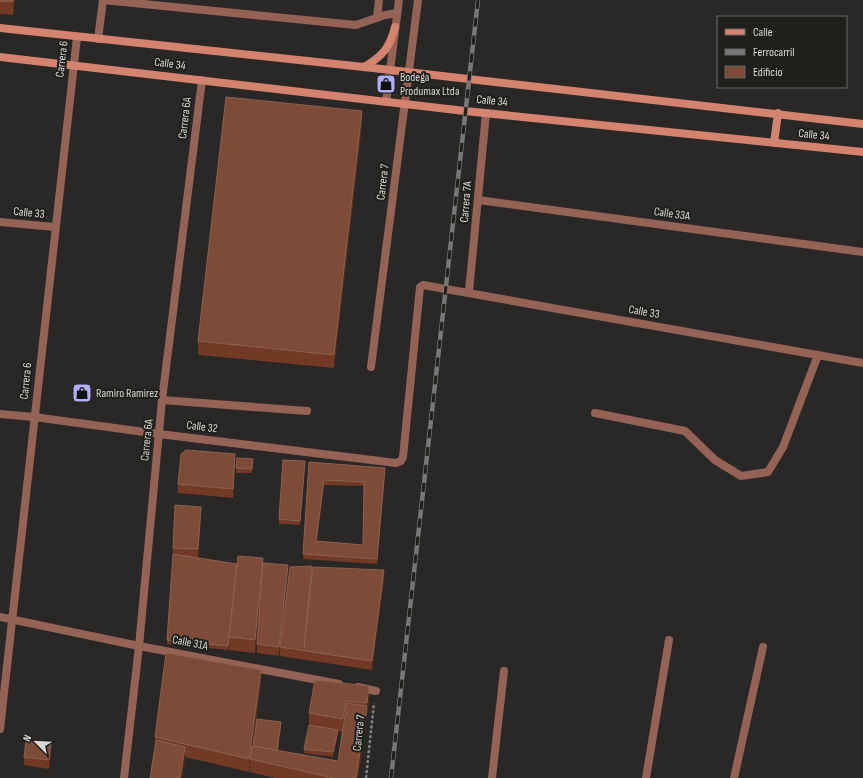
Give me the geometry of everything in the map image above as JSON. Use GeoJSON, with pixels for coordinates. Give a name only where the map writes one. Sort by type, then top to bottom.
{"type":"FeatureCollection","features":[{"type":"Feature","properties":{"kind":"main road"},"geometry":{"type":"LineString","coordinates":[[364,67],[377,59],[386,50],[392,39],[395,26]]}},
{"type":"Feature","properties":{"kind":"main road","name":"Calle 34"},"geometry":{"type":"LineString","coordinates":[[0,28],[778,113],[863,124]]}},
{"type":"Feature","properties":{"kind":"main road","name":"Calle 34"},"geometry":{"type":"LineString","coordinates":[[0,56],[386,102],[863,152]]}},
{"type":"Feature","properties":{"kind":"main road"},"geometry":{"type":"LineString","coordinates":[[774,143],[778,113]]}},
{"type":"Feature","properties":{"kind":"street"},"geometry":{"type":"LineString","coordinates":[[98,39],[104,0],[356,25],[397,12]]}},
{"type":"Feature","properties":{"kind":"street"},"geometry":{"type":"LineString","coordinates":[[377,18],[379,0]]}},
{"type":"Feature","properties":{"kind":"street"},"geometry":{"type":"LineString","coordinates":[[386,102],[399,0]]}},
{"type":"Feature","properties":{"kind":"street","name":"Carrera 7"},"geometry":{"type":"LineString","coordinates":[[371,367],[418,0]]}},
{"type":"Feature","properties":{"kind":"street","name":"Carrera 6"},"geometry":{"type":"LineString","coordinates":[[0,729],[77,37]]}},
{"type":"Feature","properties":{"kind":"street","name":"Carrera 6A"},"geometry":{"type":"LineString","coordinates":[[124,778],[139,646],[162,400],[202,80]]}},
{"type":"Feature","properties":{"kind":"street","name":"Carrera 7A"},"geometry":{"type":"LineString","coordinates":[[469,292],[486,113]]}},
{"type":"Feature","properties":{"kind":"street","name":"Calle 33A"},"geometry":{"type":"LineString","coordinates":[[478,200],[863,252]]}},
{"type":"Feature","properties":{"kind":"street","name":"Calle 33"},"geometry":{"type":"LineString","coordinates":[[0,222],[55,227]]}},
{"type":"Feature","properties":{"kind":"street","name":"Calle 33"},"geometry":{"type":"LineString","coordinates":[[401,461],[403,457],[421,286],[469,292],[863,363]]}},
{"type":"Feature","properties":{"kind":"street"},"geometry":{"type":"LineString","coordinates":[[595,413],[685,431],[715,460],[741,476],[768,472],[783,447],[818,355]]}},
{"type":"Feature","properties":{"kind":"street"},"geometry":{"type":"LineString","coordinates":[[162,400],[307,411]]}},
{"type":"Feature","properties":{"kind":"street","name":"Calle 32"},"geometry":{"type":"LineString","coordinates":[[0,414],[396,463],[401,461]]}},
{"type":"Feature","properties":{"kind":"street","name":"Calle 31A"},"geometry":{"type":"LineString","coordinates":[[0,617],[139,646],[376,691]]}},
{"type":"Feature","properties":{"kind":"street"},"geometry":{"type":"LineString","coordinates":[[646,778],[669,640]]}},
{"type":"Feature","properties":{"kind":"street"},"geometry":{"type":"LineString","coordinates":[[734,778],[763,647]]}},
{"type":"Feature","properties":{"kind":"street"},"geometry":{"type":"LineString","coordinates":[[492,778],[504,670]]}},
{"type":"Feature","properties":{"kind":"path","name":"Carrera 7"},"geometry":{"type":"LineString","coordinates":[[366,778],[376,691]]}},
{"type":"Feature","properties":{"kind":"building"},"geometry":{"type":"Polygon","coordinates":[[[13,0],[13,2],[0,1],[13,0]]]}},
{"type":"Feature","properties":{"kind":"building"},"geometry":{"type":"Polygon","coordinates":[[[226,97],[362,111],[334,355],[198,341],[226,97]]]}},
{"type":"Feature","properties":{"kind":"building"},"geometry":{"type":"Polygon","coordinates":[[[186,450],[235,454],[233,489],[178,484],[181,454],[186,450]]]}},
{"type":"Feature","properties":{"kind":"building"},"geometry":{"type":"Polygon","coordinates":[[[237,458],[253,459],[252,469],[236,468],[237,458]]]}},
{"type":"Feature","properties":{"kind":"building"},"geometry":{"type":"Polygon","coordinates":[[[283,460],[305,461],[300,521],[279,519],[283,460]]]}},
{"type":"Feature","properties":{"kind":"building"},"geometry":{"type":"Polygon","coordinates":[[[309,462],[385,468],[377,559],[303,554],[309,462]],[[324,480],[316,541],[363,545],[364,482],[324,480]]]}},
{"type":"Feature","properties":{"kind":"building"},"geometry":{"type":"Polygon","coordinates":[[[175,505],[201,507],[198,549],[173,548],[175,505]]]}},
{"type":"Feature","properties":{"kind":"building"},"geometry":{"type":"Polygon","coordinates":[[[173,554],[237,564],[228,646],[167,640],[173,554]]]}},
{"type":"Feature","properties":{"kind":"building"},"geometry":{"type":"Polygon","coordinates":[[[238,556],[263,558],[255,640],[229,637],[238,556]]]}},
{"type":"Feature","properties":{"kind":"building"},"geometry":{"type":"Polygon","coordinates":[[[263,563],[288,565],[279,647],[257,644],[263,563]]]}},
{"type":"Feature","properties":{"kind":"building"},"geometry":{"type":"Polygon","coordinates":[[[312,566],[304,647],[313,567],[384,570],[372,661],[280,647],[290,567],[312,566]]]}},
{"type":"Feature","properties":{"kind":"building"},"geometry":{"type":"Polygon","coordinates":[[[166,653],[261,670],[249,759],[155,737],[166,653]]]}},
{"type":"Feature","properties":{"kind":"building"},"geometry":{"type":"Polygon","coordinates":[[[315,680],[369,686],[367,703],[346,701],[343,719],[309,713],[315,680]]]}},
{"type":"Feature","properties":{"kind":"building"},"geometry":{"type":"Polygon","coordinates":[[[347,703],[367,706],[356,778],[333,778],[250,759],[252,746],[338,761],[347,703]]]}},
{"type":"Feature","properties":{"kind":"building"},"geometry":{"type":"Polygon","coordinates":[[[257,719],[281,722],[277,750],[253,746],[257,719]]]}},
{"type":"Feature","properties":{"kind":"building"},"geometry":{"type":"Polygon","coordinates":[[[309,725],[338,730],[333,752],[304,749],[309,725]]]}},
{"type":"Feature","properties":{"kind":"building"},"geometry":{"type":"Polygon","coordinates":[[[26,740],[51,744],[49,760],[24,757],[26,740]]]}},
{"type":"Feature","properties":{"kind":"building"},"geometry":{"type":"Polygon","coordinates":[[[156,740],[185,747],[180,778],[150,778],[156,740]]]}},
{"type":"Feature","properties":{"kind":"railway"},"geometry":{"type":"LineString","coordinates":[[391,778],[478,0]]}},
{"type":"Feature","properties":{"kind":"place","name":"Bodega Produmax Ltda"},"geometry":{"type":"Point","coordinates":[386,84]}},
{"type":"Feature","properties":{"kind":"place","name":"Ramiro Ramirez"},"geometry":{"type":"Point","coordinates":[82,393]}}]}
